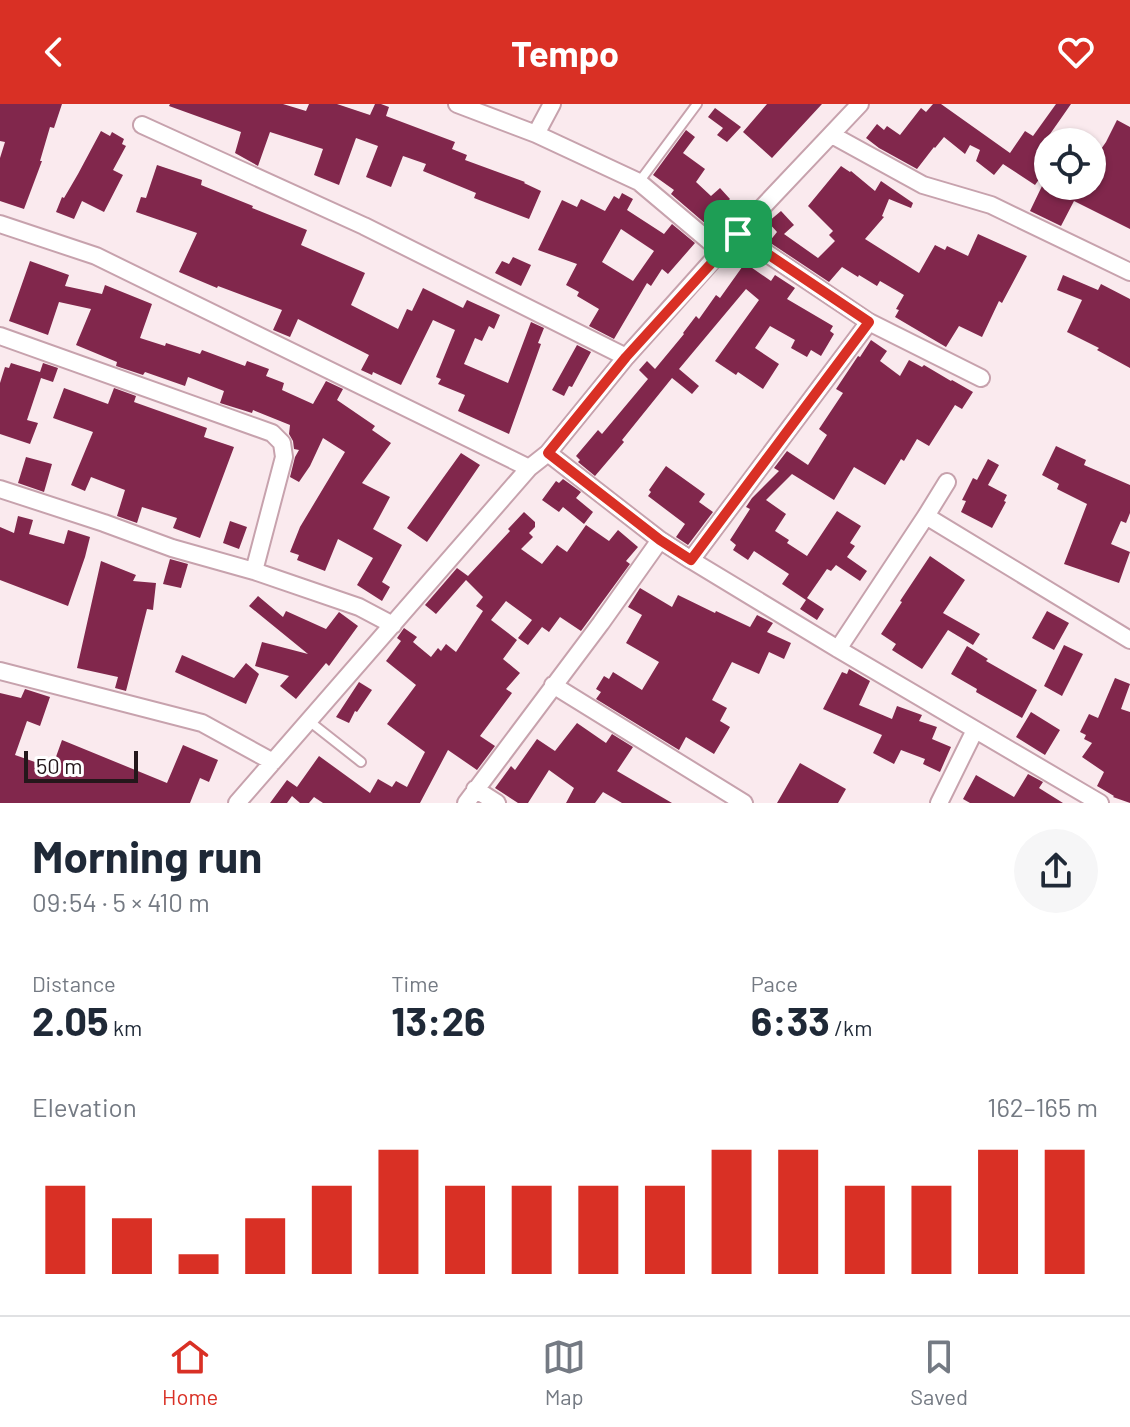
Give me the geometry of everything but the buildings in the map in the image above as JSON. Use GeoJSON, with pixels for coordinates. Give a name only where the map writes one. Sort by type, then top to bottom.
{"type":"FeatureCollection","features":[{"type":"Feature","properties":{"kind":"street"},"geometry":{"type":"LineString","coordinates":[[457,104],[536,134],[639,182],[721,251]]}},
{"type":"Feature","properties":{"kind":"street"},"geometry":{"type":"LineString","coordinates":[[536,134],[552,104]]}},
{"type":"Feature","properties":{"kind":"street"},"geometry":{"type":"LineString","coordinates":[[237,803],[529,468],[548,453],[626,357],[860,104]]}},
{"type":"Feature","properties":{"kind":"street"},"geometry":{"type":"LineString","coordinates":[[142,125],[364,226],[626,357]]}},
{"type":"Feature","properties":{"kind":"street"},"geometry":{"type":"LineString","coordinates":[[832,135],[923,185],[991,205],[1130,272]]}},
{"type":"Feature","properties":{"kind":"street"},"geometry":{"type":"LineString","coordinates":[[0,224],[96,256],[529,468]]}},
{"type":"Feature","properties":{"kind":"street"},"geometry":{"type":"LineString","coordinates":[[738,234],[869,322],[981,378]]}},
{"type":"Feature","properties":{"kind":"street"},"geometry":{"type":"LineString","coordinates":[[691,560],[869,322]]}},
{"type":"Feature","properties":{"kind":"street"},"geometry":{"type":"LineString","coordinates":[[0,336],[272,433],[282,443],[284,457],[254,571]]}},
{"type":"Feature","properties":{"kind":"street"},"geometry":{"type":"LineString","coordinates":[[548,453],[660,540],[691,560],[1100,803]]}},
{"type":"Feature","properties":{"kind":"street"},"geometry":{"type":"LineString","coordinates":[[838,649],[947,482]]}},
{"type":"Feature","properties":{"kind":"street"},"geometry":{"type":"LineString","coordinates":[[0,489],[359,607],[393,625]]}},
{"type":"Feature","properties":{"kind":"street"},"geometry":{"type":"LineString","coordinates":[[926,516],[1130,640]]}},
{"type":"Feature","properties":{"kind":"street"},"geometry":{"type":"LineString","coordinates":[[497,803],[470,796],[660,540]]}},
{"type":"Feature","properties":{"kind":"street"},"geometry":{"type":"LineString","coordinates":[[0,671],[202,723],[273,762]]}},
{"type":"Feature","properties":{"kind":"street"},"geometry":{"type":"LineString","coordinates":[[553,685],[744,803]]}},
{"type":"Feature","properties":{"kind":"street"},"geometry":{"type":"LineString","coordinates":[[939,803],[975,730]]}},
{"type":"Feature","properties":{"kind":"lane"},"geometry":{"type":"LineString","coordinates":[[639,182],[697,104]]}},
{"type":"Feature","properties":{"kind":"lane"},"geometry":{"type":"LineString","coordinates":[[308,721],[361,762]]}},
{"type":"Feature","properties":{"kind":"route"},"geometry":{"type":"LineString","coordinates":[[738,234],[869,322],[691,560],[660,540],[548,453],[626,357],[738,234]]}}]}
